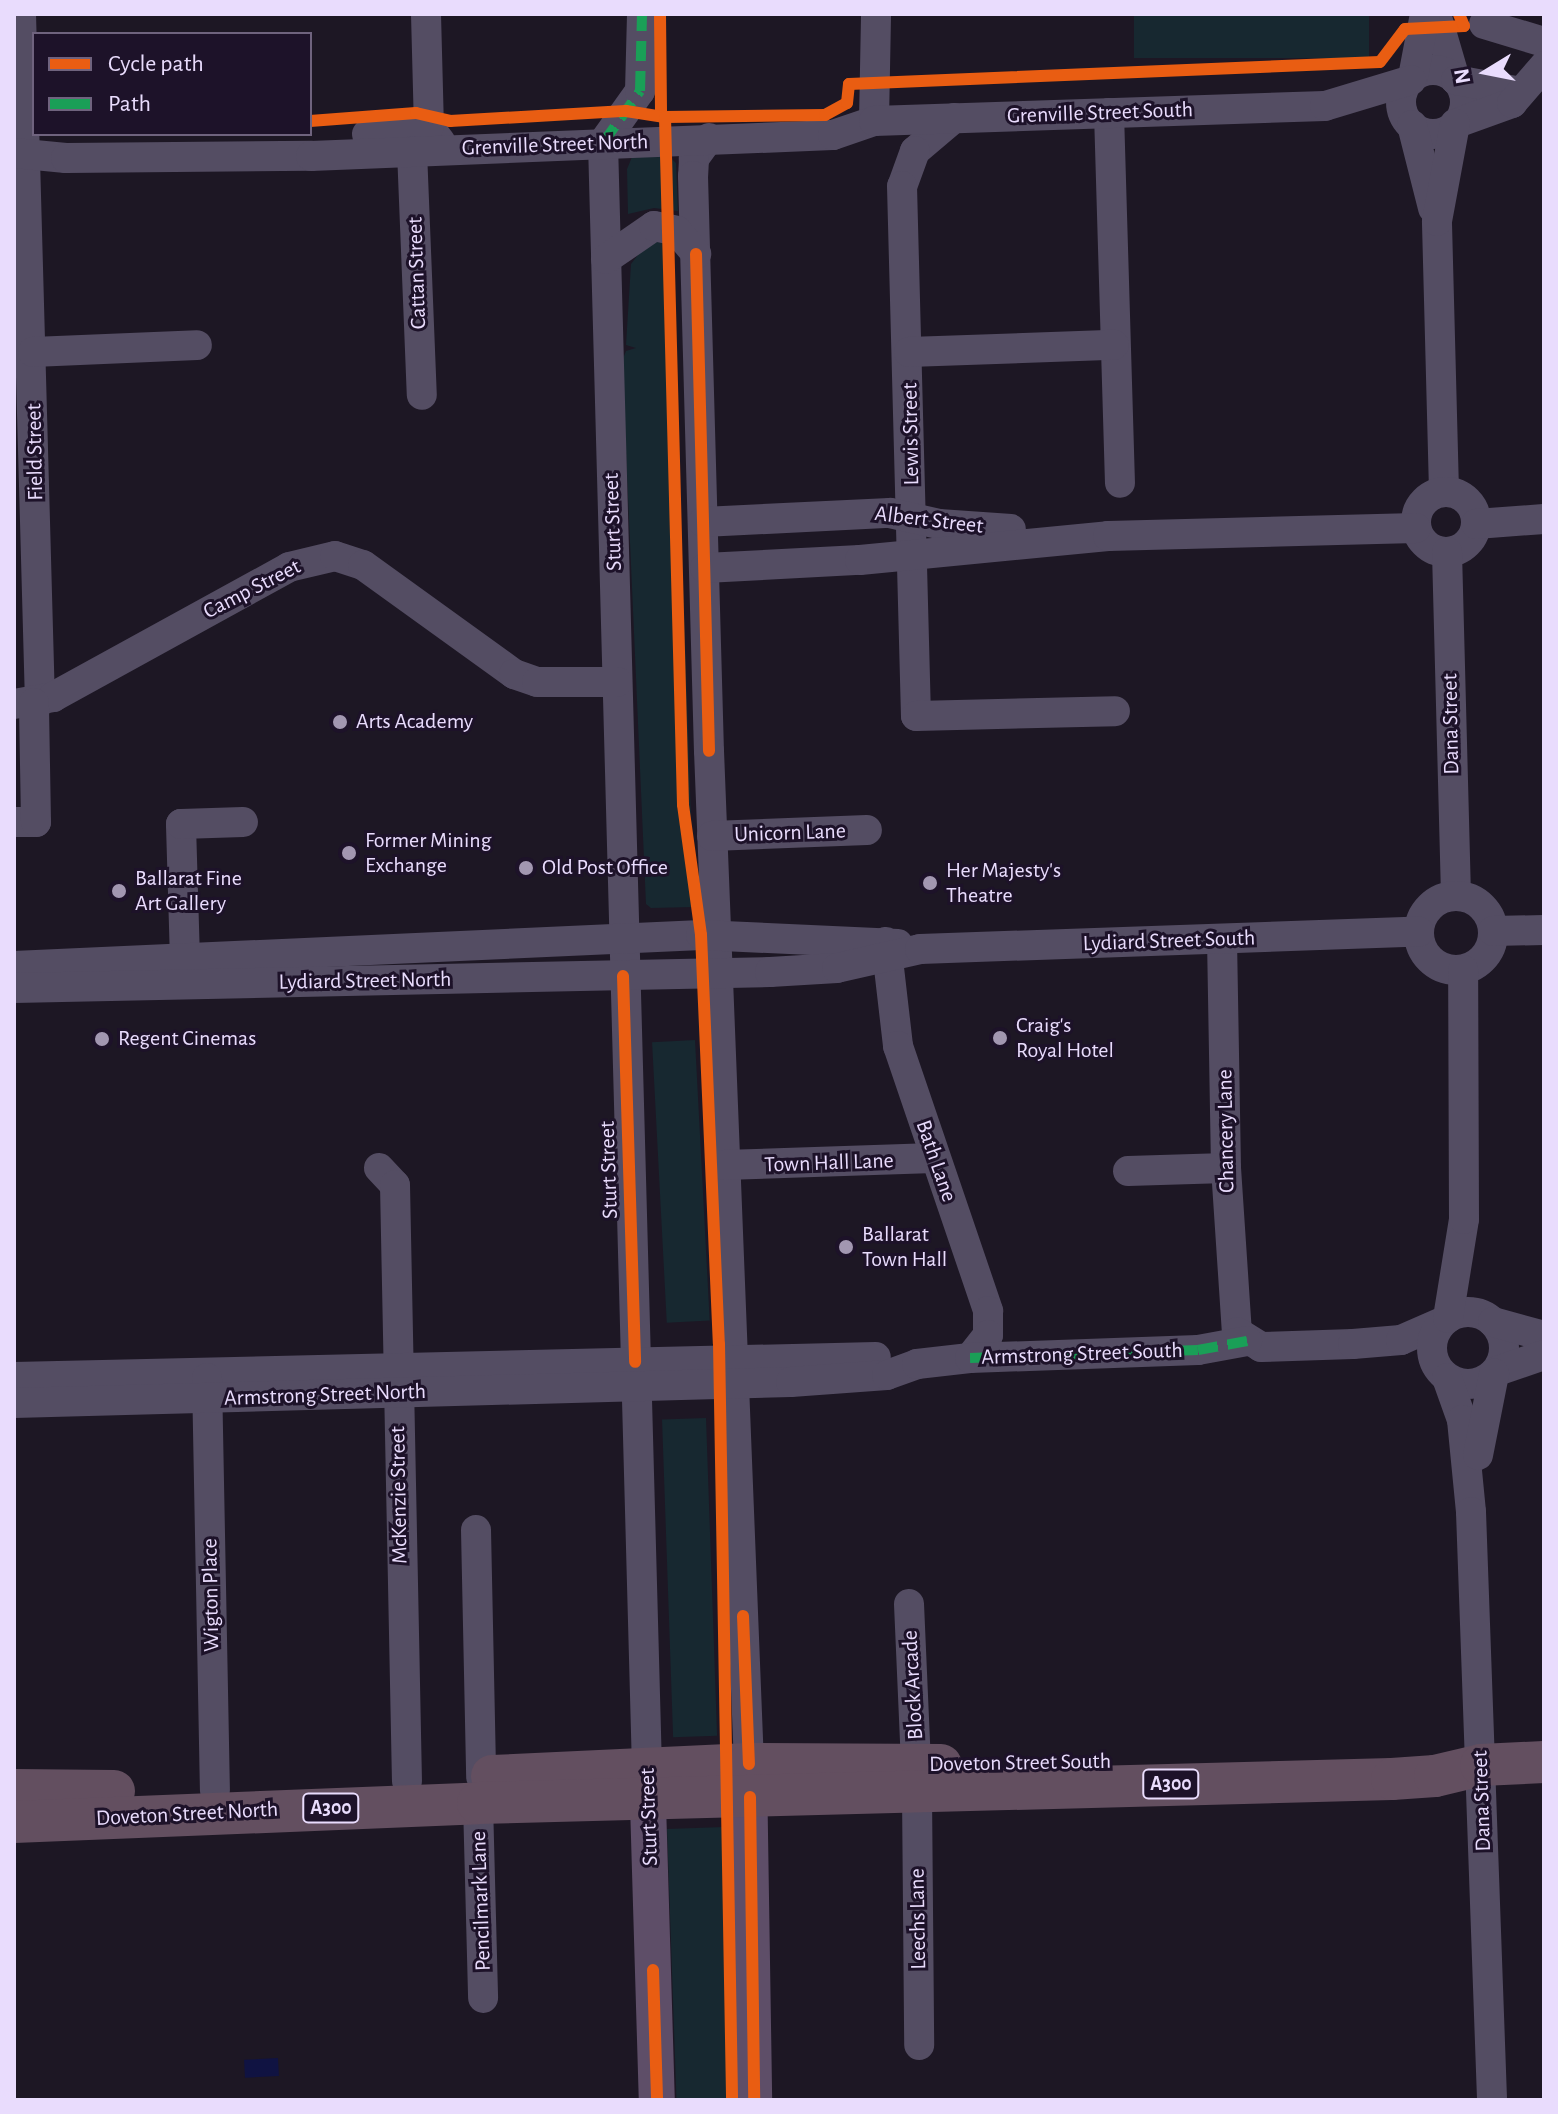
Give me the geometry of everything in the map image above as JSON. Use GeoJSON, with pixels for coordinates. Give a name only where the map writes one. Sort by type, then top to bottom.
{"type":"FeatureCollection","features":[{"type":"Feature","properties":{"kind":"highway","name":"Doveton Street South"},"geometry":{"type":"LineString","coordinates":[[749,1780],[917,1779],[1434,1753],[1481,1765],[1544,1762]]}},
{"type":"Feature","properties":{"kind":"highway","name":"A300"},"geometry":{"type":"LineString","coordinates":[[647,1783],[749,1780]]}},
{"type":"Feature","properties":{"kind":"highway","name":"Doveton Street North"},"geometry":{"type":"LineString","coordinates":[[14,1790],[215,1790],[407,1781],[479,1790]]}},
{"type":"Feature","properties":{"kind":"highway","name":"Doveton Street North"},"geometry":{"type":"LineString","coordinates":[[14,1822],[479,1790],[647,1783]]}},
{"type":"Feature","properties":{"kind":"main road"},"geometry":{"type":"LineString","coordinates":[[749,1780],[754,2100]]}},
{"type":"Feature","properties":{"kind":"main road","name":"Sturt Street"},"geometry":{"type":"LineString","coordinates":[[647,1783],[657,2100]]}},
{"type":"Feature","properties":{"kind":"street","name":"Field Street"},"geometry":{"type":"LineString","coordinates":[[14,822],[36,822],[29,703],[33,352],[20,153],[21,14]]}},
{"type":"Feature","properties":{"kind":"street","name":"Cattan Street"},"geometry":{"type":"LineString","coordinates":[[422,395],[421,139],[426,14]]}},
{"type":"Feature","properties":{"kind":"street"},"geometry":{"type":"LineString","coordinates":[[603,143],[640,91],[642,14]]}},
{"type":"Feature","properties":{"kind":"street"},"geometry":{"type":"LineString","coordinates":[[874,121],[876,14]]}},
{"type":"Feature","properties":{"kind":"street"},"geometry":{"type":"LineString","coordinates":[[1425,14],[1412,78],[1402,101],[1411,124],[1437,235]]}},
{"type":"Feature","properties":{"kind":"street"},"geometry":{"type":"LineString","coordinates":[[1436,14],[1465,98],[1456,124],[1437,235],[1444,491]]}},
{"type":"Feature","properties":{"kind":"street"},"geometry":{"type":"LineString","coordinates":[[1484,24],[1544,42]]}},
{"type":"Feature","properties":{"kind":"street"},"geometry":{"type":"LineString","coordinates":[[1411,124],[1434,133],[1508,105],[1544,66]]}},
{"type":"Feature","properties":{"kind":"street"},"geometry":{"type":"LineString","coordinates":[[1412,78],[1438,70],[1456,79],[1521,92]]}},
{"type":"Feature","properties":{"kind":"street","name":"Grenville Street South"},"geometry":{"type":"LineString","coordinates":[[1325,106],[1412,78]]}},
{"type":"Feature","properties":{"kind":"street","name":"Grenville Street South"},"geometry":{"type":"LineString","coordinates":[[874,121],[1325,106],[1411,124]]}},
{"type":"Feature","properties":{"kind":"street"},"geometry":{"type":"LineString","coordinates":[[1109,113],[1120,483]]}},
{"type":"Feature","properties":{"kind":"street","name":"Lewis Street"},"geometry":{"type":"LineString","coordinates":[[954,118],[915,151],[902,179],[909,352],[916,716],[1115,711]]}},
{"type":"Feature","properties":{"kind":"street","name":"Grenville Street North"},"geometry":{"type":"LineString","coordinates":[[421,139],[441,142],[456,149],[833,135],[874,121]]}},
{"type":"Feature","properties":{"kind":"street"},"geometry":{"type":"LineString","coordinates":[[709,138],[694,159],[696,254],[712,836],[749,1780]]}},
{"type":"Feature","properties":{"kind":"street"},"geometry":{"type":"LineString","coordinates":[[20,153],[234,153],[421,139]]}},
{"type":"Feature","properties":{"kind":"street","name":"Sturt Street"},"geometry":{"type":"LineString","coordinates":[[603,143],[647,1783]]}},
{"type":"Feature","properties":{"kind":"street"},"geometry":{"type":"LineString","coordinates":[[606,259],[656,226],[677,231],[696,254]]}},
{"type":"Feature","properties":{"kind":"street"},"geometry":{"type":"LineString","coordinates":[[33,352],[197,345]]}},
{"type":"Feature","properties":{"kind":"street"},"geometry":{"type":"LineString","coordinates":[[909,352],[1114,345]]}},
{"type":"Feature","properties":{"kind":"street"},"geometry":{"type":"LineString","coordinates":[[1444,491],[1465,498],[1476,524],[1465,545],[1447,552],[1426,545],[1416,528],[1419,506],[1444,491]]}},
{"type":"Feature","properties":{"kind":"street","name":"Albert Street"},"geometry":{"type":"LineString","coordinates":[[703,522],[856,513],[1108,536]]}},
{"type":"Feature","properties":{"kind":"street"},"geometry":{"type":"LineString","coordinates":[[1476,524],[1544,519]]}},
{"type":"Feature","properties":{"kind":"street","name":"Albert Street"},"geometry":{"type":"LineString","coordinates":[[705,568],[1108,536],[1416,528]]}},
{"type":"Feature","properties":{"kind":"street","name":"Dana Street"},"geometry":{"type":"LineString","coordinates":[[1447,552],[1456,896]]}},
{"type":"Feature","properties":{"kind":"street","name":"Camp Street"},"geometry":{"type":"LineString","coordinates":[[29,703],[289,567],[335,556],[363,565],[514,674],[537,682],[617,682]]}},
{"type":"Feature","properties":{"kind":"street"},"geometry":{"type":"LineString","coordinates":[[185,960],[181,824],[243,822]]}},
{"type":"Feature","properties":{"kind":"street","name":"Unicorn Lane"},"geometry":{"type":"LineString","coordinates":[[712,836],[867,830]]}},
{"type":"Feature","properties":{"kind":"street"},"geometry":{"type":"LineString","coordinates":[[1456,896],[1482,906],[1493,931],[1485,956],[1463,970],[1432,961],[1419,932],[1430,907],[1456,896]]}},
{"type":"Feature","properties":{"kind":"street"},"geometry":{"type":"LineString","coordinates":[[1493,931],[1544,930]]}},
{"type":"Feature","properties":{"kind":"street","name":"Lydiard Street South"},"geometry":{"type":"LineString","coordinates":[[716,935],[920,949],[1419,932]]}},
{"type":"Feature","properties":{"kind":"street","name":"Lydiard Street North"},"geometry":{"type":"LineString","coordinates":[[14,966],[716,935]]}},
{"type":"Feature","properties":{"kind":"street","name":"Chancery Lane"},"geometry":{"type":"LineString","coordinates":[[1222,939],[1226,1168],[1248,1337]]}},
{"type":"Feature","properties":{"kind":"street","name":"Lydiard Street South"},"geometry":{"type":"LineString","coordinates":[[717,974],[827,969],[886,949]]}},
{"type":"Feature","properties":{"kind":"street","name":"Bath Lane"},"geometry":{"type":"LineString","coordinates":[[886,949],[894,1034],[988,1311],[988,1335],[970,1358]]}},
{"type":"Feature","properties":{"kind":"street"},"geometry":{"type":"LineString","coordinates":[[1463,970],[1464,1219],[1471,1271],[1504,1345],[1495,1372]]}},
{"type":"Feature","properties":{"kind":"street","name":"Lydiard Street North"},"geometry":{"type":"LineString","coordinates":[[14,988],[717,974]]}},
{"type":"Feature","properties":{"kind":"street","name":"Town Hall Lane"},"geometry":{"type":"LineString","coordinates":[[724,1165],[934,1158]]}},
{"type":"Feature","properties":{"kind":"street","name":"McKenzie Street"},"geometry":{"type":"LineString","coordinates":[[379,1168],[395,1185],[407,1781]]}},
{"type":"Feature","properties":{"kind":"street"},"geometry":{"type":"LineString","coordinates":[[1128,1171],[1226,1168]]}},
{"type":"Feature","properties":{"kind":"street"},"geometry":{"type":"LineString","coordinates":[[1464,1219],[1445,1320],[1432,1349],[1445,1376],[1471,1384],[1544,1355]]}},
{"type":"Feature","properties":{"kind":"street"},"geometry":{"type":"LineString","coordinates":[[1445,1320],[1468,1312],[1544,1336]]}},
{"type":"Feature","properties":{"kind":"street","name":"Armstrong Street South"},"geometry":{"type":"LineString","coordinates":[[1353,1344],[1401,1340],[1445,1320]]}},
{"type":"Feature","properties":{"kind":"street","name":"Armstrong Street South"},"geometry":{"type":"LineString","coordinates":[[635,1374],[733,1371],[887,1357],[917,1364],[970,1358],[1198,1350],[1248,1337],[1353,1344],[1410,1356],[1445,1376]]}},
{"type":"Feature","properties":{"kind":"street","name":"Dana Street"},"geometry":{"type":"LineString","coordinates":[[1471,1512],[1484,1405],[1495,1372]]}},
{"type":"Feature","properties":{"kind":"street","name":"Armstrong Street North"},"geometry":{"type":"LineString","coordinates":[[14,1403],[208,1386],[635,1374]]}},
{"type":"Feature","properties":{"kind":"street","name":"Dana Street"},"geometry":{"type":"LineString","coordinates":[[1445,1376],[1462,1420],[1471,1512],[1489,2097]]}},
{"type":"Feature","properties":{"kind":"street","name":"Armstrong Street North"},"geometry":{"type":"LineString","coordinates":[[14,1377],[208,1386]]}},
{"type":"Feature","properties":{"kind":"street","name":"Wigton Place"},"geometry":{"type":"LineString","coordinates":[[208,1386],[215,1790]]}},
{"type":"Feature","properties":{"kind":"street","name":"Pencilmark Lane"},"geometry":{"type":"LineString","coordinates":[[476,1530],[483,1998]]}},
{"type":"Feature","properties":{"kind":"street","name":"Block Arcade"},"geometry":{"type":"LineString","coordinates":[[909,1604],[917,1779]]}},
{"type":"Feature","properties":{"kind":"street","name":"Leechs Lane"},"geometry":{"type":"LineString","coordinates":[[917,1779],[919,2045]]}},
{"type":"Feature","properties":{"kind":"shaded area"},"geometry":{"type":"Polygon","coordinates":[[[1134,14],[1369,14],[1369,58],[1134,58],[1134,14]]]}},
{"type":"Feature","properties":{"kind":"shaded area"},"geometry":{"type":"Polygon","coordinates":[[[666,153],[676,163],[678,211],[654,208],[628,214],[627,169],[632,157],[666,153]]]}},
{"type":"Feature","properties":{"kind":"shaded area"},"geometry":{"type":"Polygon","coordinates":[[[649,240],[667,244],[672,256],[694,907],[651,908],[646,904],[622,361],[626,351],[636,348],[626,345],[631,264],[649,240]]]}},
{"type":"Feature","properties":{"kind":"shaded area"},"geometry":{"type":"Polygon","coordinates":[[[695,1040],[710,1321],[667,1323],[652,1042],[695,1040]]]}},
{"type":"Feature","properties":{"kind":"shaded area"},"geometry":{"type":"Polygon","coordinates":[[[706,1418],[717,1736],[673,1737],[662,1420],[706,1418]]]}},
{"type":"Feature","properties":{"kind":"shaded area"},"geometry":{"type":"Polygon","coordinates":[[[724,1827],[734,2100],[676,2100],[667,1829],[724,1827]]]}},
{"type":"Feature","properties":{"kind":"shaded area"},"geometry":{"type":"Polygon","coordinates":[[[278,2058],[279,2076],[245,2078],[244,2060],[278,2058]]]}},
{"type":"Feature","properties":{"kind":"marked path"},"geometry":{"type":"LineString","coordinates":[[603,143],[640,91],[642,14]]}},
{"type":"Feature","properties":{"kind":"marked path"},"geometry":{"type":"LineString","coordinates":[[970,1358],[1198,1350],[1247,1341]]}},
{"type":"Feature","properties":{"kind":"cycle path"},"geometry":{"type":"LineString","coordinates":[[660,14],[661,116]]}},
{"type":"Feature","properties":{"kind":"cycle path"},"geometry":{"type":"LineString","coordinates":[[665,117],[825,115],[847,103],[849,84],[1380,62],[1405,29],[1464,26],[1459,14]]}},
{"type":"Feature","properties":{"kind":"cycle path"},"geometry":{"type":"LineString","coordinates":[[312,121],[416,113],[450,121],[626,111],[665,117],[683,805],[701,935],[719,1344],[732,2100]]}},
{"type":"Feature","properties":{"kind":"cycle path"},"geometry":{"type":"LineString","coordinates":[[696,254],[709,751]]}},
{"type":"Feature","properties":{"kind":"cycle path"},"geometry":{"type":"LineString","coordinates":[[623,976],[635,1362]]}},
{"type":"Feature","properties":{"kind":"cycle path"},"geometry":{"type":"LineString","coordinates":[[743,1616],[749,1764]]}},
{"type":"Feature","properties":{"kind":"cycle path"},"geometry":{"type":"LineString","coordinates":[[750,1797],[754,2100]]}},
{"type":"Feature","properties":{"kind":"cycle path"},"geometry":{"type":"LineString","coordinates":[[653,1970],[657,2100]]}},
{"type":"Feature","properties":{"kind":"place","name":"Arts Academy"},"geometry":{"type":"Point","coordinates":[340,722]}},
{"type":"Feature","properties":{"kind":"place","name":"Former Mining Exchange"},"geometry":{"type":"Point","coordinates":[349,853]}},
{"type":"Feature","properties":{"kind":"place","name":"Old Post Office"},"geometry":{"type":"Point","coordinates":[526,868]}},
{"type":"Feature","properties":{"kind":"place","name":"Her Majesty's Theatre"},"geometry":{"type":"Point","coordinates":[930,883]}},
{"type":"Feature","properties":{"kind":"place","name":"Ballarat Fine Art Gallery"},"geometry":{"type":"Point","coordinates":[119,891]}},
{"type":"Feature","properties":{"kind":"place","name":"Craig's Royal Hotel"},"geometry":{"type":"Point","coordinates":[1000,1038]}},
{"type":"Feature","properties":{"kind":"place","name":"Regent Cinemas"},"geometry":{"type":"Point","coordinates":[102,1039]}},
{"type":"Feature","properties":{"kind":"place","name":"Ballarat Town Hall"},"geometry":{"type":"Point","coordinates":[846,1247]}}]}
